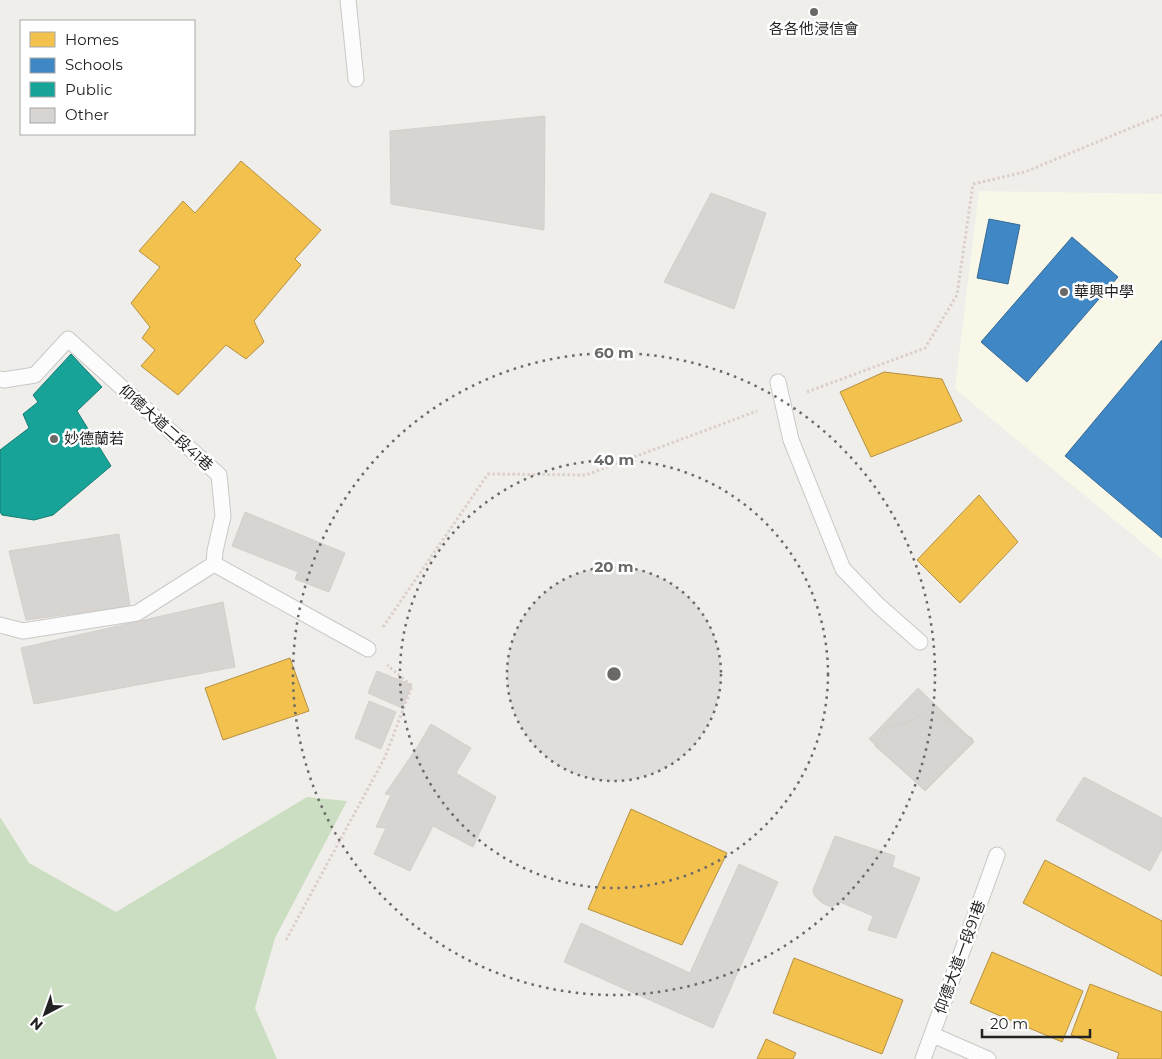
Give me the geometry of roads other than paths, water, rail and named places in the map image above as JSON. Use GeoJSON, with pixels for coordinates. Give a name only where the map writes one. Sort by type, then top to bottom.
{"type":"FeatureCollection","features":[{"type":"Feature","properties":{"kind":"lane"},"geometry":{"type":"LineString","coordinates":[[348,0],[356,79]]}},
{"type":"Feature","properties":{"kind":"lane","name":"仰德大道二段41巷"},"geometry":{"type":"LineString","coordinates":[[0,379],[35,375],[68,340],[218,475],[223,516],[214,564]]}},
{"type":"Feature","properties":{"kind":"lane"},"geometry":{"type":"LineString","coordinates":[[778,382],[791,440],[843,569],[879,606],[920,642]]}},
{"type":"Feature","properties":{"kind":"lane"},"geometry":{"type":"LineString","coordinates":[[0,624],[23,631],[137,613],[214,564],[368,649]]}},
{"type":"Feature","properties":{"kind":"lane","name":"仰德大道一段91巷"},"geometry":{"type":"LineString","coordinates":[[923,1059],[997,855]]}},
{"type":"Feature","properties":{"kind":"lane"},"geometry":{"type":"LineString","coordinates":[[933,1035],[988,1059]]}},
{"type":"Feature","properties":{"kind":"place","name":"各各他浸信會"},"geometry":{"type":"Point","coordinates":[814,12]}},
{"type":"Feature","properties":{"kind":"place","name":"華興中學"},"geometry":{"type":"Point","coordinates":[1064,292]}},
{"type":"Feature","properties":{"kind":"place","name":"妙德蘭若"},"geometry":{"type":"Point","coordinates":[54,439]}}]}
